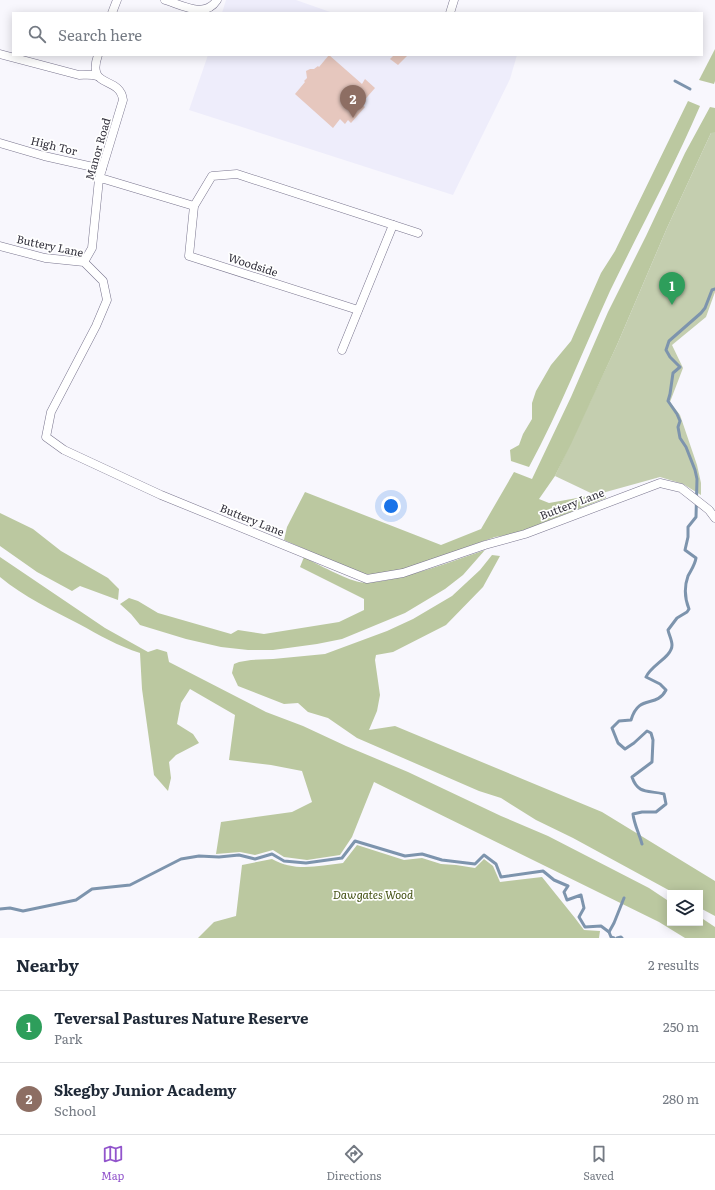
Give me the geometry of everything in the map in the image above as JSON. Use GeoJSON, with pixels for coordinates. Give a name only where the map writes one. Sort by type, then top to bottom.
{"type":"FeatureCollection","features":[{"type":"Feature","properties":{"kind":"street"},"geometry":{"type":"LineString","coordinates":[[112,12],[117,0]]}},
{"type":"Feature","properties":{"kind":"street"},"geometry":{"type":"LineString","coordinates":[[165,0],[193,9],[202,10],[211,7],[217,0]]}},
{"type":"Feature","properties":{"kind":"street"},"geometry":{"type":"LineString","coordinates":[[450,12],[454,0]]}},
{"type":"Feature","properties":{"kind":"street"},"geometry":{"type":"LineString","coordinates":[[0,54],[79,74],[92,74],[97,76]]}},
{"type":"Feature","properties":{"kind":"street"},"geometry":{"type":"LineString","coordinates":[[97,76],[95,62],[98,56]]}},
{"type":"Feature","properties":{"kind":"street","name":"Manor Road"},"geometry":{"type":"LineString","coordinates":[[84,262],[92,248],[99,179],[124,100],[119,89],[102,81],[97,76]]}},
{"type":"Feature","properties":{"kind":"street","name":"High Tor"},"geometry":{"type":"LineString","coordinates":[[0,143],[44,156],[102,168]]}},
{"type":"Feature","properties":{"kind":"street","name":"Woodside"},"geometry":{"type":"LineString","coordinates":[[358,310],[189,256],[194,206],[212,176],[237,174],[418,233]]}},
{"type":"Feature","properties":{"kind":"street"},"geometry":{"type":"LineString","coordinates":[[99,179],[104,179],[194,206]]}},
{"type":"Feature","properties":{"kind":"street"},"geometry":{"type":"LineString","coordinates":[[342,350],[393,226]]}},
{"type":"Feature","properties":{"kind":"street","name":"Buttery Lane"},"geometry":{"type":"LineString","coordinates":[[0,246],[45,258],[84,262],[103,281],[107,300],[96,326],[51,412],[46,437],[64,450],[161,495],[367,579],[403,572],[525,534],[660,483],[680,488],[709,510],[715,518]]}},
{"type":"Feature","properties":{"kind":"shaded area"},"geometry":{"type":"Polygon","coordinates":[[[226,0],[296,0],[330,12],[222,12],[226,0]]]}},
{"type":"Feature","properties":{"kind":"shaded area"},"geometry":{"type":"Polygon","coordinates":[[[208,56],[517,56],[510,79],[453,195],[189,110],[208,56]]]}},
{"type":"Feature","properties":{"kind":"green space"},"geometry":{"type":"Polygon","coordinates":[[[715,49],[715,81],[714,84],[699,80],[715,49]]]}},
{"type":"Feature","properties":{"kind":"green space"},"geometry":{"type":"Polygon","coordinates":[[[688,101],[700,106],[668,176],[610,291],[561,402],[540,445],[529,467],[511,461],[510,450],[519,445],[523,434],[532,419],[532,403],[536,391],[551,365],[571,341],[601,273],[615,251],[688,101]]]}},
{"type":"Feature","properties":{"kind":"green space"},"geometry":{"type":"Polygon","coordinates":[[[710,107],[715,108],[715,132],[711,133],[667,228],[617,345],[571,444],[555,476],[539,499],[549,503],[605,493],[606,498],[518,533],[495,537],[402,570],[366,576],[284,540],[287,527],[305,492],[441,545],[481,529],[514,472],[532,479],[571,397],[608,312],[685,153],[710,107]]]}},
{"type":"Feature","properties":{"kind":"green space"},"geometry":{"type":"Polygon","coordinates":[[[715,108],[715,292],[706,317],[672,345],[683,368],[670,402],[680,415],[697,465],[701,483],[701,495],[683,484],[660,477],[595,495],[555,476],[617,345],[667,228],[711,133],[715,108]]]}},
{"type":"Feature","properties":{"kind":"green space"},"geometry":{"type":"Polygon","coordinates":[[[0,513],[33,529],[61,551],[108,578],[119,589],[118,600],[80,586],[72,591],[37,572],[0,546],[0,513]]]}},
{"type":"Feature","properties":{"kind":"green space"},"geometry":{"type":"Polygon","coordinates":[[[485,550],[463,575],[445,589],[405,613],[342,639],[317,644],[273,650],[248,650],[221,647],[186,639],[140,625],[120,604],[129,598],[138,601],[158,613],[231,634],[238,630],[264,634],[339,622],[364,610],[364,599],[300,567],[304,557],[346,578],[359,582],[371,582],[386,580],[422,571],[485,550]]]}},
{"type":"Feature","properties":{"kind":"green space"},"geometry":{"type":"Polygon","coordinates":[[[492,555],[500,556],[483,587],[446,625],[393,652],[376,655],[375,660],[380,695],[377,711],[369,730],[395,726],[602,812],[715,881],[715,916],[703,910],[703,890],[668,890],[573,838],[536,820],[501,798],[479,791],[357,738],[328,718],[308,712],[298,703],[284,704],[238,686],[232,673],[234,664],[239,662],[325,654],[387,631],[413,619],[452,596],[480,570],[492,555]]]}},
{"type":"Feature","properties":{"kind":"green space"},"geometry":{"type":"Polygon","coordinates":[[[0,557],[105,628],[148,652],[157,649],[167,652],[169,662],[266,712],[303,726],[408,772],[501,816],[548,836],[649,888],[667,900],[667,926],[703,926],[703,919],[715,927],[715,938],[685,938],[659,922],[374,782],[352,837],[340,855],[307,860],[284,857],[273,850],[255,855],[240,852],[216,854],[221,822],[292,812],[312,802],[302,771],[271,765],[229,760],[235,715],[190,689],[181,703],[177,724],[193,734],[199,743],[176,755],[169,762],[171,778],[168,791],[154,775],[142,689],[140,653],[109,640],[38,603],[0,577],[0,557]]]}},
{"type":"Feature","properties":{"kind":"green space","name":"Dawgates Wood"},"geometry":{"type":"Polygon","coordinates":[[[357,845],[404,860],[422,858],[441,864],[475,868],[484,859],[493,866],[500,882],[542,877],[584,930],[600,931],[599,938],[198,938],[214,922],[236,916],[242,865],[272,859],[289,866],[298,867],[343,863],[357,845]]]}},
{"type":"Feature","properties":{"kind":"building"},"geometry":{"type":"Polygon","coordinates":[[[328,56],[330,56],[362,84],[365,79],[375,88],[361,104],[365,107],[351,123],[348,120],[345,124],[340,119],[333,128],[295,94],[307,78],[306,71],[314,69],[318,66],[319,67],[328,56]]]}},
{"type":"Feature","properties":{"kind":"building"},"geometry":{"type":"Polygon","coordinates":[[[393,56],[407,56],[398,65],[390,59],[393,56]]]}},
{"type":"Feature","properties":{"kind":"waterway"},"geometry":{"type":"LineString","coordinates":[[675,81],[690,89]]}},
{"type":"Feature","properties":{"kind":"waterway"},"geometry":{"type":"LineString","coordinates":[[642,844],[633,814],[642,812],[656,812],[666,804],[664,794],[645,791],[637,787],[632,777],[652,762],[653,740],[651,733],[647,731],[625,749],[618,743],[612,728],[619,721],[631,720],[638,707],[662,696],[666,690],[660,684],[646,677],[652,669],[669,653],[672,643],[668,630],[677,618],[689,609],[686,597],[686,584],[696,558],[685,550],[688,537],[688,527],[696,517],[697,479],[686,447],[680,438],[678,427],[680,421],[668,401],[673,373],[680,367],[670,357],[666,350],[669,341],[701,313],[705,308],[712,290],[715,289]]}},
{"type":"Feature","properties":{"kind":"waterway"},"geometry":{"type":"LineString","coordinates":[[0,909],[10,908],[23,911],[76,900],[92,889],[130,885],[181,859],[199,856],[219,857],[239,855],[255,859],[272,854],[284,861],[306,863],[342,858],[355,841],[405,856],[422,854],[442,860],[475,864],[484,855],[496,864],[501,877],[543,871],[554,880],[568,886],[564,892],[567,900],[581,895],[584,908],[579,917],[585,927],[601,926],[609,932]]}},
{"type":"Feature","properties":{"kind":"waterway"},"geometry":{"type":"LineString","coordinates":[[614,938],[611,937],[609,932],[624,898]]}},
{"type":"Feature","properties":{"kind":"waterway"},"geometry":{"type":"LineString","coordinates":[[617,938],[622,938]]}},
{"type":"Feature","properties":{"kind":"place","name":"Skegby Junior Academy"},"geometry":{"type":"Point","coordinates":[353,118]}},
{"type":"Feature","properties":{"kind":"place","name":"Teversal Pastures Nature Reserve"},"geometry":{"type":"Point","coordinates":[672,305]}}]}
